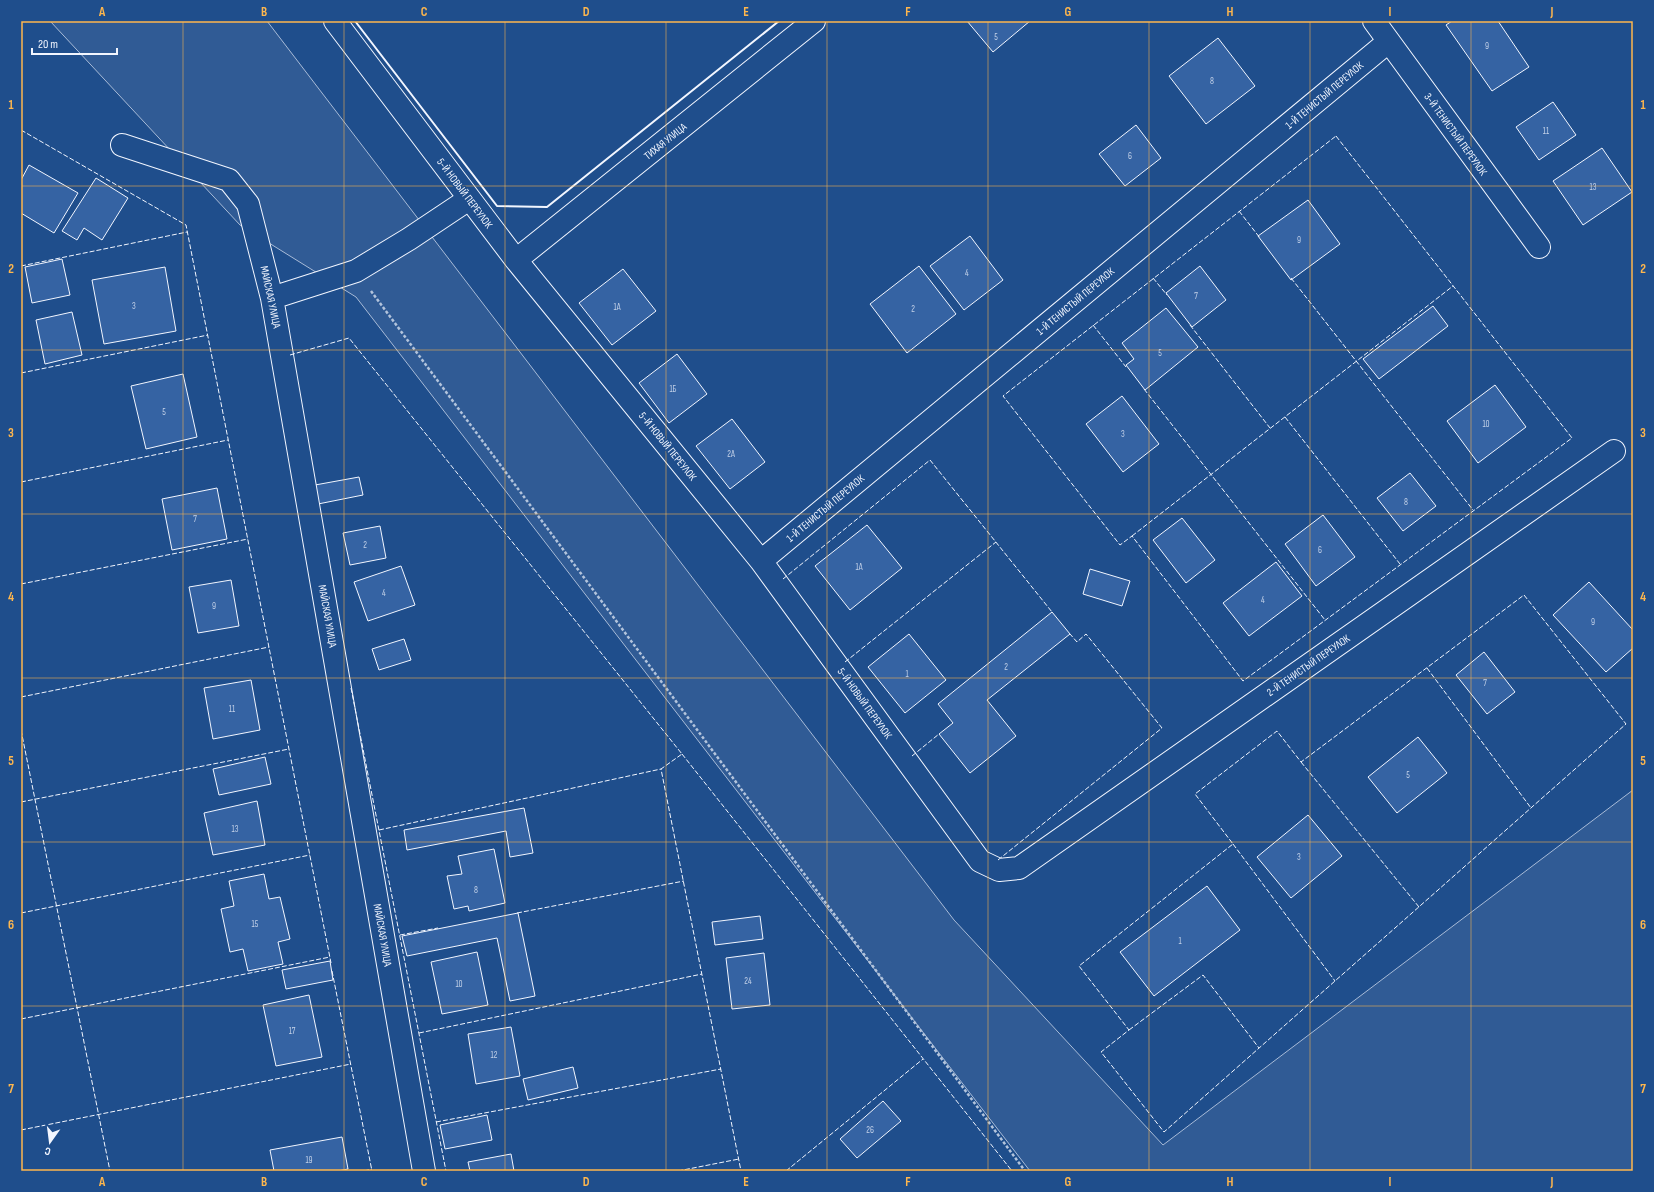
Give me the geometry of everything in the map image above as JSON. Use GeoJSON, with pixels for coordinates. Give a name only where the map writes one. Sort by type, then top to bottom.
{"type":"FeatureCollection","features":[{"type":"Feature","properties":{"kind":"street","name":"5-Й НОВЫЙ ПЕРЕУЛОК"},"geometry":{"type":"LineString","coordinates":[[335,21],[516,260],[761,561],[980,862],[999,870]]}},
{"type":"Feature","properties":{"kind":"street","name":"ТИХАЯ УЛИЦА"},"geometry":{"type":"LineString","coordinates":[[516,260],[814,21]]}},
{"type":"Feature","properties":{"kind":"street","name":"3-Й ТЕНИСТЫЙ ПЕРЕУЛОК"},"geometry":{"type":"LineString","coordinates":[[1374,21],[1539,248]]}},
{"type":"Feature","properties":{"kind":"street","name":"1-Й ТЕНИСТЫЙ ПЕРЕУЛОК"},"geometry":{"type":"LineString","coordinates":[[761,561],[1388,42]]}},
{"type":"Feature","properties":{"kind":"street","name":"МАЙСКАЯ УЛИЦА"},"geometry":{"type":"LineString","coordinates":[[122,145],[229,180],[248,204],[272,298],[424,1171]]}},
{"type":"Feature","properties":{"kind":"street"},"geometry":{"type":"LineString","coordinates":[[272,298],[356,271],[409,239],[469,199]]}},
{"type":"Feature","properties":{"kind":"street","name":"2-Й ТЕНИСТЫЙ ПЕРЕУЛОК"},"geometry":{"type":"LineString","coordinates":[[999,870],[1019,868],[1614,451]]}},
{"type":"Feature","properties":{"kind":"path"},"geometry":{"type":"LineString","coordinates":[[356,271],[1025,1171]]}},
{"type":"Feature","properties":{"kind":"shaded area"},"geometry":{"type":"Polygon","coordinates":[[[50,21],[267,21],[954,920],[1163,1145],[1633,790],[1633,1171],[1030,1171],[356,297],[240,225],[50,21]]]}},
{"type":"Feature","properties":{"kind":"building"},"geometry":{"type":"Polygon","coordinates":[[[967,21],[1030,21],[993,52],[967,21]]]}},
{"type":"Feature","properties":{"kind":"building"},"geometry":{"type":"Polygon","coordinates":[[[1452,21],[1498,21],[1529,67],[1492,91],[1446,25],[1452,21]]]}},
{"type":"Feature","properties":{"kind":"building"},"geometry":{"type":"Polygon","coordinates":[[[1218,38],[1255,86],[1206,124],[1169,76],[1218,38]]]}},
{"type":"Feature","properties":{"kind":"building"},"geometry":{"type":"Polygon","coordinates":[[[1553,102],[1576,135],[1539,160],[1516,127],[1553,102]]]}},
{"type":"Feature","properties":{"kind":"building"},"geometry":{"type":"Polygon","coordinates":[[[1136,125],[1161,158],[1125,186],[1099,154],[1136,125]]]}},
{"type":"Feature","properties":{"kind":"building"},"geometry":{"type":"Polygon","coordinates":[[[1602,148],[1632,192],[1583,225],[1553,181],[1602,148]]]}},
{"type":"Feature","properties":{"kind":"building"},"geometry":{"type":"Polygon","coordinates":[[[29,165],[78,193],[54,233],[21,213],[21,180],[29,165]]]}},
{"type":"Feature","properties":{"kind":"building"},"geometry":{"type":"Polygon","coordinates":[[[96,178],[128,198],[102,240],[84,228],[77,240],[62,231],[96,178]]]}},
{"type":"Feature","properties":{"kind":"building"},"geometry":{"type":"Polygon","coordinates":[[[1308,200],[1340,244],[1291,280],[1258,236],[1308,200]]]}},
{"type":"Feature","properties":{"kind":"building"},"geometry":{"type":"Polygon","coordinates":[[[970,236],[1003,280],[964,310],[930,266],[970,236]]]}},
{"type":"Feature","properties":{"kind":"building"},"geometry":{"type":"Polygon","coordinates":[[[62,259],[70,295],[32,303],[25,267],[62,259]]]}},
{"type":"Feature","properties":{"kind":"building"},"geometry":{"type":"Polygon","coordinates":[[[919,266],[956,314],[907,353],[870,304],[919,266]]]}},
{"type":"Feature","properties":{"kind":"building"},"geometry":{"type":"Polygon","coordinates":[[[1200,266],[1226,300],[1192,327],[1166,293],[1200,266]]]}},
{"type":"Feature","properties":{"kind":"building"},"geometry":{"type":"Polygon","coordinates":[[[165,267],[176,331],[104,344],[92,280],[165,267]]]}},
{"type":"Feature","properties":{"kind":"building"},"geometry":{"type":"Polygon","coordinates":[[[623,269],[656,311],[612,345],[579,303],[623,269]]]}},
{"type":"Feature","properties":{"kind":"building"},"geometry":{"type":"Polygon","coordinates":[[[1433,306],[1448,326],[1379,379],[1363,359],[1433,306]]]}},
{"type":"Feature","properties":{"kind":"building"},"geometry":{"type":"Polygon","coordinates":[[[1166,308],[1198,347],[1145,390],[1126,365],[1134,359],[1122,343],[1166,308]]]}},
{"type":"Feature","properties":{"kind":"building"},"geometry":{"type":"Polygon","coordinates":[[[72,312],[82,355],[45,364],[36,320],[72,312]]]}},
{"type":"Feature","properties":{"kind":"building"},"geometry":{"type":"Polygon","coordinates":[[[677,354],[707,394],[669,423],[639,383],[677,354]]]}},
{"type":"Feature","properties":{"kind":"building"},"geometry":{"type":"Polygon","coordinates":[[[183,374],[197,437],[146,449],[131,386],[183,374]]]}},
{"type":"Feature","properties":{"kind":"building"},"geometry":{"type":"Polygon","coordinates":[[[1495,385],[1526,427],[1478,463],[1447,421],[1495,385]]]}},
{"type":"Feature","properties":{"kind":"building"},"geometry":{"type":"Polygon","coordinates":[[[1122,396],[1159,444],[1123,472],[1086,424],[1122,396]]]}},
{"type":"Feature","properties":{"kind":"building"},"geometry":{"type":"Polygon","coordinates":[[[732,419],[765,462],[730,489],[696,446],[732,419]]]}},
{"type":"Feature","properties":{"kind":"building"},"geometry":{"type":"Polygon","coordinates":[[[1410,473],[1436,506],[1403,531],[1377,498],[1410,473]]]}},
{"type":"Feature","properties":{"kind":"building"},"geometry":{"type":"Polygon","coordinates":[[[359,477],[363,495],[318,504],[315,485],[359,477]]]}},
{"type":"Feature","properties":{"kind":"building"},"geometry":{"type":"Polygon","coordinates":[[[217,488],[227,539],[172,550],[162,499],[217,488]]]}},
{"type":"Feature","properties":{"kind":"building"},"geometry":{"type":"Polygon","coordinates":[[[1323,515],[1355,557],[1316,586],[1285,544],[1323,515]]]}},
{"type":"Feature","properties":{"kind":"building"},"geometry":{"type":"Polygon","coordinates":[[[1182,518],[1215,560],[1186,583],[1153,540],[1182,518]]]}},
{"type":"Feature","properties":{"kind":"building"},"geometry":{"type":"Polygon","coordinates":[[[867,525],[902,568],[850,610],[815,566],[867,525]]]}},
{"type":"Feature","properties":{"kind":"building"},"geometry":{"type":"Polygon","coordinates":[[[380,526],[386,558],[350,565],[343,533],[380,526]]]}},
{"type":"Feature","properties":{"kind":"building"},"geometry":{"type":"Polygon","coordinates":[[[1276,562],[1302,596],[1249,636],[1223,603],[1276,562]]]}},
{"type":"Feature","properties":{"kind":"building"},"geometry":{"type":"Polygon","coordinates":[[[401,566],[415,605],[368,621],[354,582],[401,566]]]}},
{"type":"Feature","properties":{"kind":"building"},"geometry":{"type":"Polygon","coordinates":[[[1090,569],[1130,581],[1122,606],[1083,594],[1090,569]]]}},
{"type":"Feature","properties":{"kind":"building"},"geometry":{"type":"Polygon","coordinates":[[[231,580],[239,626],[198,633],[189,587],[231,580]]]}},
{"type":"Feature","properties":{"kind":"building"},"geometry":{"type":"Polygon","coordinates":[[[1589,582],[1633,630],[1633,648],[1606,672],[1553,615],[1589,582]]]}},
{"type":"Feature","properties":{"kind":"building"},"geometry":{"type":"Polygon","coordinates":[[[1052,612],[1070,634],[987,700],[1016,736],[970,773],[939,734],[953,723],[938,704],[1052,612]]]}},
{"type":"Feature","properties":{"kind":"building"},"geometry":{"type":"Polygon","coordinates":[[[909,634],[946,680],[905,713],[868,667],[909,634]]]}},
{"type":"Feature","properties":{"kind":"building"},"geometry":{"type":"Polygon","coordinates":[[[404,639],[411,660],[379,670],[372,649],[404,639]]]}},
{"type":"Feature","properties":{"kind":"building"},"geometry":{"type":"Polygon","coordinates":[[[1484,652],[1515,692],[1487,714],[1456,675],[1484,652]]]}},
{"type":"Feature","properties":{"kind":"building"},"geometry":{"type":"Polygon","coordinates":[[[251,680],[260,730],[213,739],[204,688],[251,680]]]}},
{"type":"Feature","properties":{"kind":"building"},"geometry":{"type":"Polygon","coordinates":[[[1418,737],[1447,773],[1397,813],[1368,777],[1418,737]]]}},
{"type":"Feature","properties":{"kind":"building"},"geometry":{"type":"Polygon","coordinates":[[[265,757],[271,784],[219,795],[213,769],[265,757]]]}},
{"type":"Feature","properties":{"kind":"building"},"geometry":{"type":"Polygon","coordinates":[[[257,801],[265,845],[213,855],[204,813],[257,801]]]}},
{"type":"Feature","properties":{"kind":"building"},"geometry":{"type":"Polygon","coordinates":[[[524,808],[533,853],[510,857],[506,831],[407,850],[404,830],[524,808]]]}},
{"type":"Feature","properties":{"kind":"building"},"geometry":{"type":"Polygon","coordinates":[[[1308,815],[1342,856],[1291,898],[1257,857],[1308,815]]]}},
{"type":"Feature","properties":{"kind":"building"},"geometry":{"type":"Polygon","coordinates":[[[494,849],[505,903],[469,911],[468,906],[454,909],[447,876],[462,874],[458,856],[494,849]]]}},
{"type":"Feature","properties":{"kind":"building"},"geometry":{"type":"Polygon","coordinates":[[[264,874],[269,899],[280,897],[290,939],[278,942],[283,964],[248,971],[243,949],[230,952],[221,909],[234,906],[229,881],[264,874]]]}},
{"type":"Feature","properties":{"kind":"building"},"geometry":{"type":"Polygon","coordinates":[[[1207,886],[1240,930],[1154,996],[1120,952],[1207,886]]]}},
{"type":"Feature","properties":{"kind":"building"},"geometry":{"type":"Polygon","coordinates":[[[518,913],[535,996],[510,1001],[497,938],[407,956],[402,936],[518,913]]]}},
{"type":"Feature","properties":{"kind":"building"},"geometry":{"type":"Polygon","coordinates":[[[760,916],[763,939],[715,945],[712,922],[760,916]]]}},
{"type":"Feature","properties":{"kind":"building"},"geometry":{"type":"Polygon","coordinates":[[[477,952],[488,1005],[442,1014],[431,962],[477,952]]]}},
{"type":"Feature","properties":{"kind":"building"},"geometry":{"type":"Polygon","coordinates":[[[764,953],[770,1005],[732,1009],[726,958],[764,953]]]}},
{"type":"Feature","properties":{"kind":"building"},"geometry":{"type":"Polygon","coordinates":[[[330,961],[333,980],[286,989],[282,970],[330,961]]]}},
{"type":"Feature","properties":{"kind":"building"},"geometry":{"type":"Polygon","coordinates":[[[309,995],[322,1057],[276,1066],[263,1005],[309,995]]]}},
{"type":"Feature","properties":{"kind":"building"},"geometry":{"type":"Polygon","coordinates":[[[511,1027],[520,1076],[476,1084],[468,1034],[511,1027]]]}},
{"type":"Feature","properties":{"kind":"building"},"geometry":{"type":"Polygon","coordinates":[[[573,1067],[578,1088],[528,1100],[523,1079],[573,1067]]]}},
{"type":"Feature","properties":{"kind":"building"},"geometry":{"type":"Polygon","coordinates":[[[883,1101],[901,1121],[857,1158],[840,1139],[883,1101]]]}},
{"type":"Feature","properties":{"kind":"building"},"geometry":{"type":"Polygon","coordinates":[[[487,1115],[492,1140],[445,1149],[440,1125],[487,1115]]]}},
{"type":"Feature","properties":{"kind":"building"},"geometry":{"type":"Polygon","coordinates":[[[342,1137],[348,1169],[338,1171],[274,1171],[270,1150],[342,1137]]]}},
{"type":"Feature","properties":{"kind":"building"},"geometry":{"type":"Polygon","coordinates":[[[511,1154],[514,1171],[470,1171],[468,1162],[511,1154]]]}},
{"type":"Feature","properties":{"kind":"fence"},"geometry":{"type":"LineString","coordinates":[[21,130],[186,225],[331,963]]}},
{"type":"Feature","properties":{"kind":"fence"},"geometry":{"type":"LineString","coordinates":[[1336,136],[1572,438],[1243,681],[1132,536],[1120,545],[1003,396],[1336,136]]}},
{"type":"Feature","properties":{"kind":"fence"},"geometry":{"type":"LineString","coordinates":[[1239,211],[1260,238]]}},
{"type":"Feature","properties":{"kind":"fence"},"geometry":{"type":"LineString","coordinates":[[21,266],[187,232]]}},
{"type":"Feature","properties":{"kind":"fence"},"geometry":{"type":"LineString","coordinates":[[1153,278],[1167,295]]}},
{"type":"Feature","properties":{"kind":"fence"},"geometry":{"type":"LineString","coordinates":[[1291,278],[1473,510]]}},
{"type":"Feature","properties":{"kind":"fence"},"geometry":{"type":"LineString","coordinates":[[1132,536],[1453,286]]}},
{"type":"Feature","properties":{"kind":"fence"},"geometry":{"type":"LineString","coordinates":[[1093,325],[1126,367]]}},
{"type":"Feature","properties":{"kind":"fence"},"geometry":{"type":"LineString","coordinates":[[1190,325],[1270,428]]}},
{"type":"Feature","properties":{"kind":"fence"},"geometry":{"type":"LineString","coordinates":[[21,373],[208,335]]}},
{"type":"Feature","properties":{"kind":"fence"},"geometry":{"type":"LineString","coordinates":[[290,355],[349,338],[682,754],[661,769],[741,1171]]}},
{"type":"Feature","properties":{"kind":"fence"},"geometry":{"type":"LineString","coordinates":[[1144,389],[1325,620]]}},
{"type":"Feature","properties":{"kind":"fence"},"geometry":{"type":"LineString","coordinates":[[1285,417],[1400,564]]}},
{"type":"Feature","properties":{"kind":"fence"},"geometry":{"type":"LineString","coordinates":[[21,482],[228,440]]}},
{"type":"Feature","properties":{"kind":"fence"},"geometry":{"type":"LineString","coordinates":[[783,579],[930,460],[1052,612]]}},
{"type":"Feature","properties":{"kind":"fence"},"geometry":{"type":"LineString","coordinates":[[21,584],[248,539]]}},
{"type":"Feature","properties":{"kind":"fence"},"geometry":{"type":"LineString","coordinates":[[845,662],[996,542]]}},
{"type":"Feature","properties":{"kind":"fence"},"geometry":{"type":"LineString","coordinates":[[1524,595],[1626,724],[1164,1132],[1101,1052],[1129,1030],[1079,966],[1233,844],[1195,794],[1277,731],[1301,762],[1524,595]]}},
{"type":"Feature","properties":{"kind":"fence"},"geometry":{"type":"LineString","coordinates":[[998,860],[1162,728],[1086,634],[1077,642],[1070,634]]}},
{"type":"Feature","properties":{"kind":"fence"},"geometry":{"type":"LineString","coordinates":[[21,697],[269,647]]}},
{"type":"Feature","properties":{"kind":"fence"},"geometry":{"type":"LineString","coordinates":[[1427,668],[1531,808]]}},
{"type":"Feature","properties":{"kind":"fence"},"geometry":{"type":"LineString","coordinates":[[351,688],[446,1171]]}},
{"type":"Feature","properties":{"kind":"fence"},"geometry":{"type":"LineString","coordinates":[[21,730],[110,1171]]}},
{"type":"Feature","properties":{"kind":"fence"},"geometry":{"type":"LineString","coordinates":[[912,756],[939,734]]}},
{"type":"Feature","properties":{"kind":"fence"},"geometry":{"type":"LineString","coordinates":[[21,802],[289,749]]}},
{"type":"Feature","properties":{"kind":"fence"},"geometry":{"type":"LineString","coordinates":[[682,754],[1012,1171]]}},
{"type":"Feature","properties":{"kind":"fence"},"geometry":{"type":"LineString","coordinates":[[1301,762],[1419,907]]}},
{"type":"Feature","properties":{"kind":"fence"},"geometry":{"type":"LineString","coordinates":[[379,830],[661,769]]}},
{"type":"Feature","properties":{"kind":"fence"},"geometry":{"type":"LineString","coordinates":[[1233,844],[1335,981]]}},
{"type":"Feature","properties":{"kind":"fence"},"geometry":{"type":"LineString","coordinates":[[21,913],[310,855]]}},
{"type":"Feature","properties":{"kind":"fence"},"geometry":{"type":"LineString","coordinates":[[517,913],[684,881]]}},
{"type":"Feature","properties":{"kind":"fence"},"geometry":{"type":"LineString","coordinates":[[400,935],[438,928]]}},
{"type":"Feature","properties":{"kind":"fence"},"geometry":{"type":"LineString","coordinates":[[21,1019],[330,957]]}},
{"type":"Feature","properties":{"kind":"fence"},"geometry":{"type":"LineString","coordinates":[[332,971],[372,1171]]}},
{"type":"Feature","properties":{"kind":"fence"},"geometry":{"type":"LineString","coordinates":[[419,1033],[702,974]]}},
{"type":"Feature","properties":{"kind":"fence"},"geometry":{"type":"LineString","coordinates":[[1129,1030],[1203,975],[1259,1048]]}},
{"type":"Feature","properties":{"kind":"fence"},"geometry":{"type":"LineString","coordinates":[[786,1171],[923,1059]]}},
{"type":"Feature","properties":{"kind":"fence"},"geometry":{"type":"LineString","coordinates":[[21,1130],[351,1064]]}},
{"type":"Feature","properties":{"kind":"fence"},"geometry":{"type":"LineString","coordinates":[[436,1122],[721,1069]]}},
{"type":"Feature","properties":{"kind":"fence"},"geometry":{"type":"LineString","coordinates":[[678,1171],[739,1159]]}},
{"type":"Feature","properties":{"kind":"fence"},"geometry":{"type":"LineString","coordinates":[[364,1171],[372,1169]]}},
{"type":"Feature","properties":{"kind":"wall"},"geometry":{"type":"LineString","coordinates":[[355,21],[497,206],[547,207],[779,21]]}}]}
